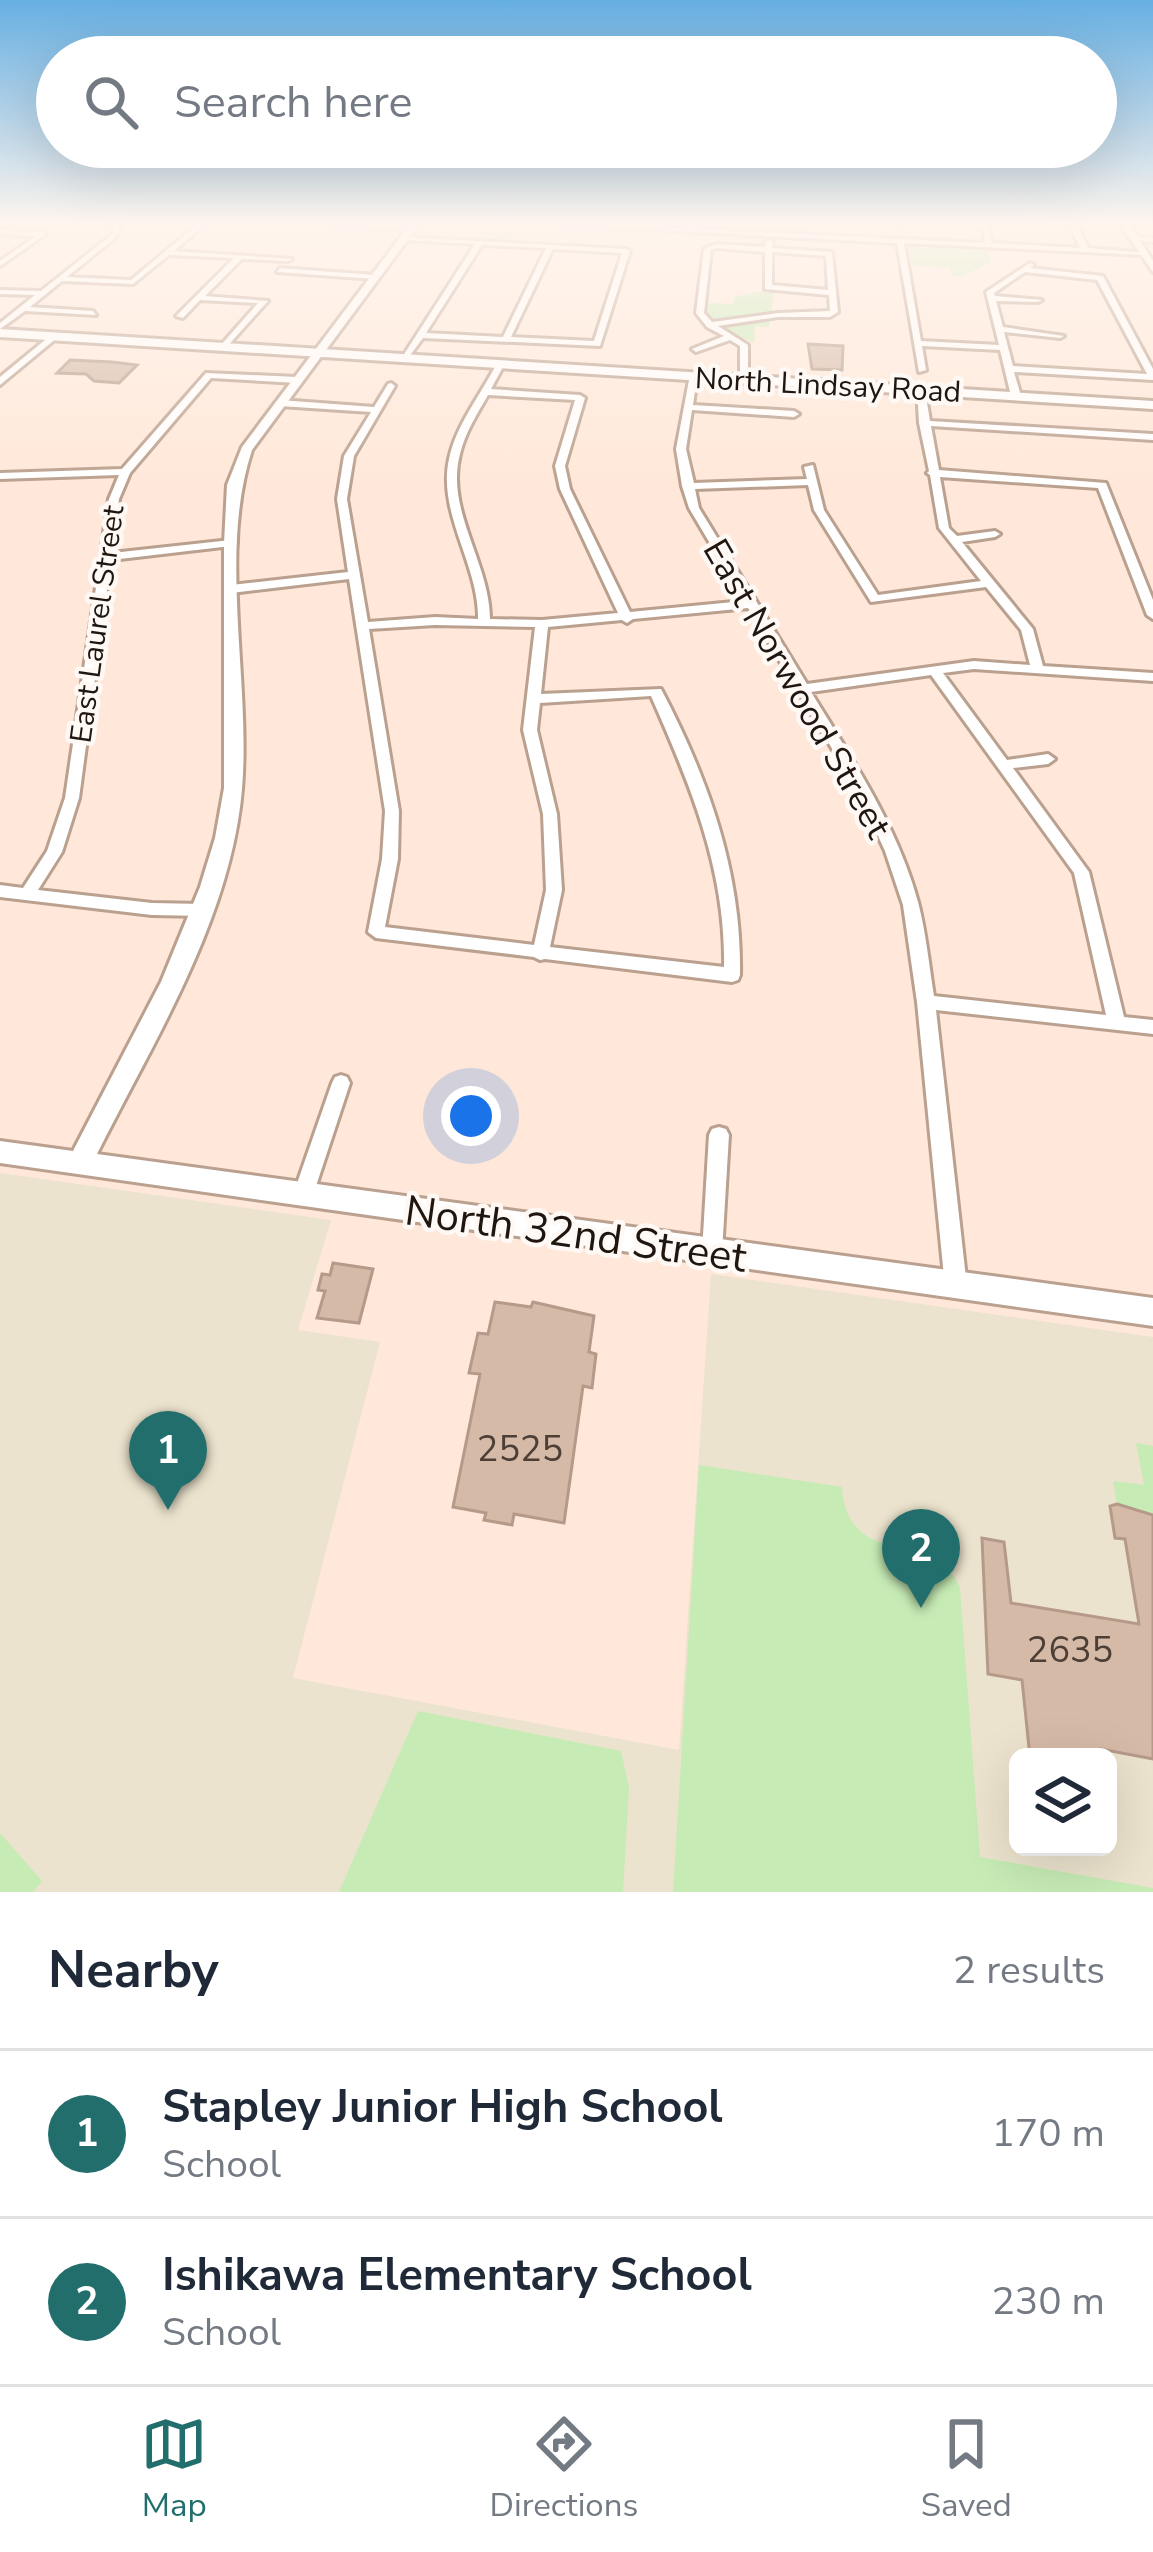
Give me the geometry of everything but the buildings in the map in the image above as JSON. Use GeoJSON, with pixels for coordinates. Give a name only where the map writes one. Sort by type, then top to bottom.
{"type":"FeatureCollection","features":[{"type":"Feature","properties":{"kind":"main road","name":"North Lindsay Road"},"geometry":{"type":"LineString","coordinates":[[0,330],[1153,405]]}},
{"type":"Feature","properties":{"kind":"street"},"geometry":{"type":"LineString","coordinates":[[64,311],[93,313]]}},
{"type":"Feature","properties":{"kind":"street"},"geometry":{"type":"LineString","coordinates":[[180,316],[185,311]]}},
{"type":"Feature","properties":{"kind":"street"},"geometry":{"type":"LineString","coordinates":[[224,347],[255,311]]}},
{"type":"Feature","properties":{"kind":"street"},"geometry":{"type":"LineString","coordinates":[[79,1164],[203,910],[229,825],[233,788],[231,543],[237,469],[349,311]]}},
{"type":"Feature","properties":{"kind":"street"},"geometry":{"type":"LineString","coordinates":[[405,358],[435,311]]}},
{"type":"Feature","properties":{"kind":"street"},"geometry":{"type":"LineString","coordinates":[[506,340],[520,311]]}},
{"type":"Feature","properties":{"kind":"street"},"geometry":{"type":"LineString","coordinates":[[420,335],[597,344],[607,311]]}},
{"type":"Feature","properties":{"kind":"street"},"geometry":{"type":"LineString","coordinates":[[702,311],[710,325],[730,337],[738,353],[740,380]]}},
{"type":"Feature","properties":{"kind":"street"},"geometry":{"type":"LineString","coordinates":[[710,325],[778,315],[830,315],[831,311]]}},
{"type":"Feature","properties":{"kind":"street"},"geometry":{"type":"LineString","coordinates":[[914,311],[922,370]]}},
{"type":"Feature","properties":{"kind":"street"},"geometry":{"type":"LineString","coordinates":[[995,311],[1016,396]]}},
{"type":"Feature","properties":{"kind":"street"},"geometry":{"type":"LineString","coordinates":[[1118,311],[1153,377]]}},
{"type":"Feature","properties":{"kind":"street"},"geometry":{"type":"LineString","coordinates":[[999,329],[1060,336]]}},
{"type":"Feature","properties":{"kind":"street"},"geometry":{"type":"LineString","coordinates":[[0,382],[54,337]]}},
{"type":"Feature","properties":{"kind":"street"},"geometry":{"type":"LineString","coordinates":[[696,349],[730,337]]}},
{"type":"Feature","properties":{"kind":"street"},"geometry":{"type":"LineString","coordinates":[[920,343],[1004,348]]}},
{"type":"Feature","properties":{"kind":"street"},"geometry":{"type":"LineString","coordinates":[[484,623],[484,593],[453,488],[452,467],[500,365]]}},
{"type":"Feature","properties":{"kind":"street"},"geometry":{"type":"LineString","coordinates":[[1011,369],[1153,377]]}},
{"type":"Feature","properties":{"kind":"street","name":"East Laurel Street"},"geometry":{"type":"LineString","coordinates":[[27,894],[54,852],[68,813],[114,499],[125,472],[208,375],[297,380]]}},
{"type":"Feature","properties":{"kind":"street","name":"East Norwood Street"},"geometry":{"type":"LineString","coordinates":[[693,377],[681,449],[686,486],[749,604],[865,792],[893,851],[911,905],[956,1286]]}},
{"type":"Feature","properties":{"kind":"street"},"geometry":{"type":"LineString","coordinates":[[391,386],[343,476],[342,499],[392,812],[390,859],[376,932],[732,975],[735,936],[714,825],[656,692],[532,699]]}},
{"type":"Feature","properties":{"kind":"street"},"geometry":{"type":"LineString","coordinates":[[920,390],[940,515],[954,540],[1027,628],[1037,666]]}},
{"type":"Feature","properties":{"kind":"street"},"geometry":{"type":"LineString","coordinates":[[488,392],[580,398],[560,466],[565,489],[627,619]]}},
{"type":"Feature","properties":{"kind":"street"},"geometry":{"type":"LineString","coordinates":[[280,403],[376,410]]}},
{"type":"Feature","properties":{"kind":"street"},"geometry":{"type":"LineString","coordinates":[[687,406],[794,414]]}},
{"type":"Feature","properties":{"kind":"street"},"geometry":{"type":"LineString","coordinates":[[924,423],[1153,437]]}},
{"type":"Feature","properties":{"kind":"street"},"geometry":{"type":"LineString","coordinates":[[808,466],[809,482],[828,527],[875,598],[992,584]]}},
{"type":"Feature","properties":{"kind":"street"},"geometry":{"type":"LineString","coordinates":[[0,497],[3,476],[125,472]]}},
{"type":"Feature","properties":{"kind":"street"},"geometry":{"type":"LineString","coordinates":[[932,473],[1102,485],[1153,615]]}},
{"type":"Feature","properties":{"kind":"street"},"geometry":{"type":"LineString","coordinates":[[686,486],[809,482]]}},
{"type":"Feature","properties":{"kind":"street"},"geometry":{"type":"LineString","coordinates":[[954,540],[995,534]]}},
{"type":"Feature","properties":{"kind":"street"},"geometry":{"type":"LineString","coordinates":[[106,557],[231,543]]}},
{"type":"Feature","properties":{"kind":"street"},"geometry":{"type":"LineString","coordinates":[[231,589],[356,575]]}},
{"type":"Feature","properties":{"kind":"street"},"geometry":{"type":"LineString","coordinates":[[364,626],[542,624],[749,604]]}},
{"type":"Feature","properties":{"kind":"street"},"geometry":{"type":"LineString","coordinates":[[540,954],[554,890],[550,814],[533,757],[532,699],[542,624]]}},
{"type":"Feature","properties":{"kind":"street"},"geometry":{"type":"LineString","coordinates":[[802,689],[974,665],[1153,676]]}},
{"type":"Feature","properties":{"kind":"street"},"geometry":{"type":"LineString","coordinates":[[936,672],[1081,872],[1117,1023]]}},
{"type":"Feature","properties":{"kind":"street"},"geometry":{"type":"LineString","coordinates":[[1005,764],[1048,759]]}},
{"type":"Feature","properties":{"kind":"street"},"geometry":{"type":"LineString","coordinates":[[0,891],[203,910]]}},
{"type":"Feature","properties":{"kind":"street"},"geometry":{"type":"LineString","coordinates":[[926,1002],[1153,1027]]}},
{"type":"Feature","properties":{"kind":"street"},"geometry":{"type":"LineString","coordinates":[[303,1195],[341,1083]]}},
{"type":"Feature","properties":{"kind":"street"},"geometry":{"type":"LineString","coordinates":[[712,1252],[718,1135]]}},
{"type":"Feature","properties":{"kind":"street","name":"North 32nd Street"},"geometry":{"type":"LineString","coordinates":[[0,1153],[1153,1312]]}},
{"type":"Feature","properties":{"kind":"shaded area"},"geometry":{"type":"Polygon","coordinates":[[[0,1173],[331,1220],[298,1330],[380,1342],[293,1678],[679,1750],[711,1274],[1153,1337],[1153,1892],[0,1892],[0,1173]]]}},
{"type":"Feature","properties":{"kind":"green space"},"geometry":{"type":"Polygon","coordinates":[[[771,311],[769,327],[755,326],[754,343],[718,326],[706,314],[771,311]]]}},
{"type":"Feature","properties":{"kind":"green space"},"geometry":{"type":"Polygon","coordinates":[[[1136,1443],[1153,1446],[1153,1515],[1117,1504],[1113,1481],[1144,1485],[1136,1443]]]}},
{"type":"Feature","properties":{"kind":"green space"},"geometry":{"type":"Polygon","coordinates":[[[699,1465],[842,1487],[847,1513],[859,1530],[875,1540],[932,1558],[948,1570],[960,1588],[980,1857],[1153,1888],[1153,1892],[673,1892],[699,1465]]]}},
{"type":"Feature","properties":{"kind":"green space"},"geometry":{"type":"Polygon","coordinates":[[[418,1711],[621,1751],[629,1788],[623,1892],[339,1892],[418,1711]]]}},
{"type":"Feature","properties":{"kind":"green space"},"geometry":{"type":"Polygon","coordinates":[[[0,1833],[42,1881],[33,1892],[0,1892],[0,1833]]]}},
{"type":"Feature","properties":{"kind":"place","name":"Stapley Junior High School"},"geometry":{"type":"Point","coordinates":[168,1510]}},
{"type":"Feature","properties":{"kind":"place","name":"Ishikawa Elementary School"},"geometry":{"type":"Point","coordinates":[921,1608]}}]}
